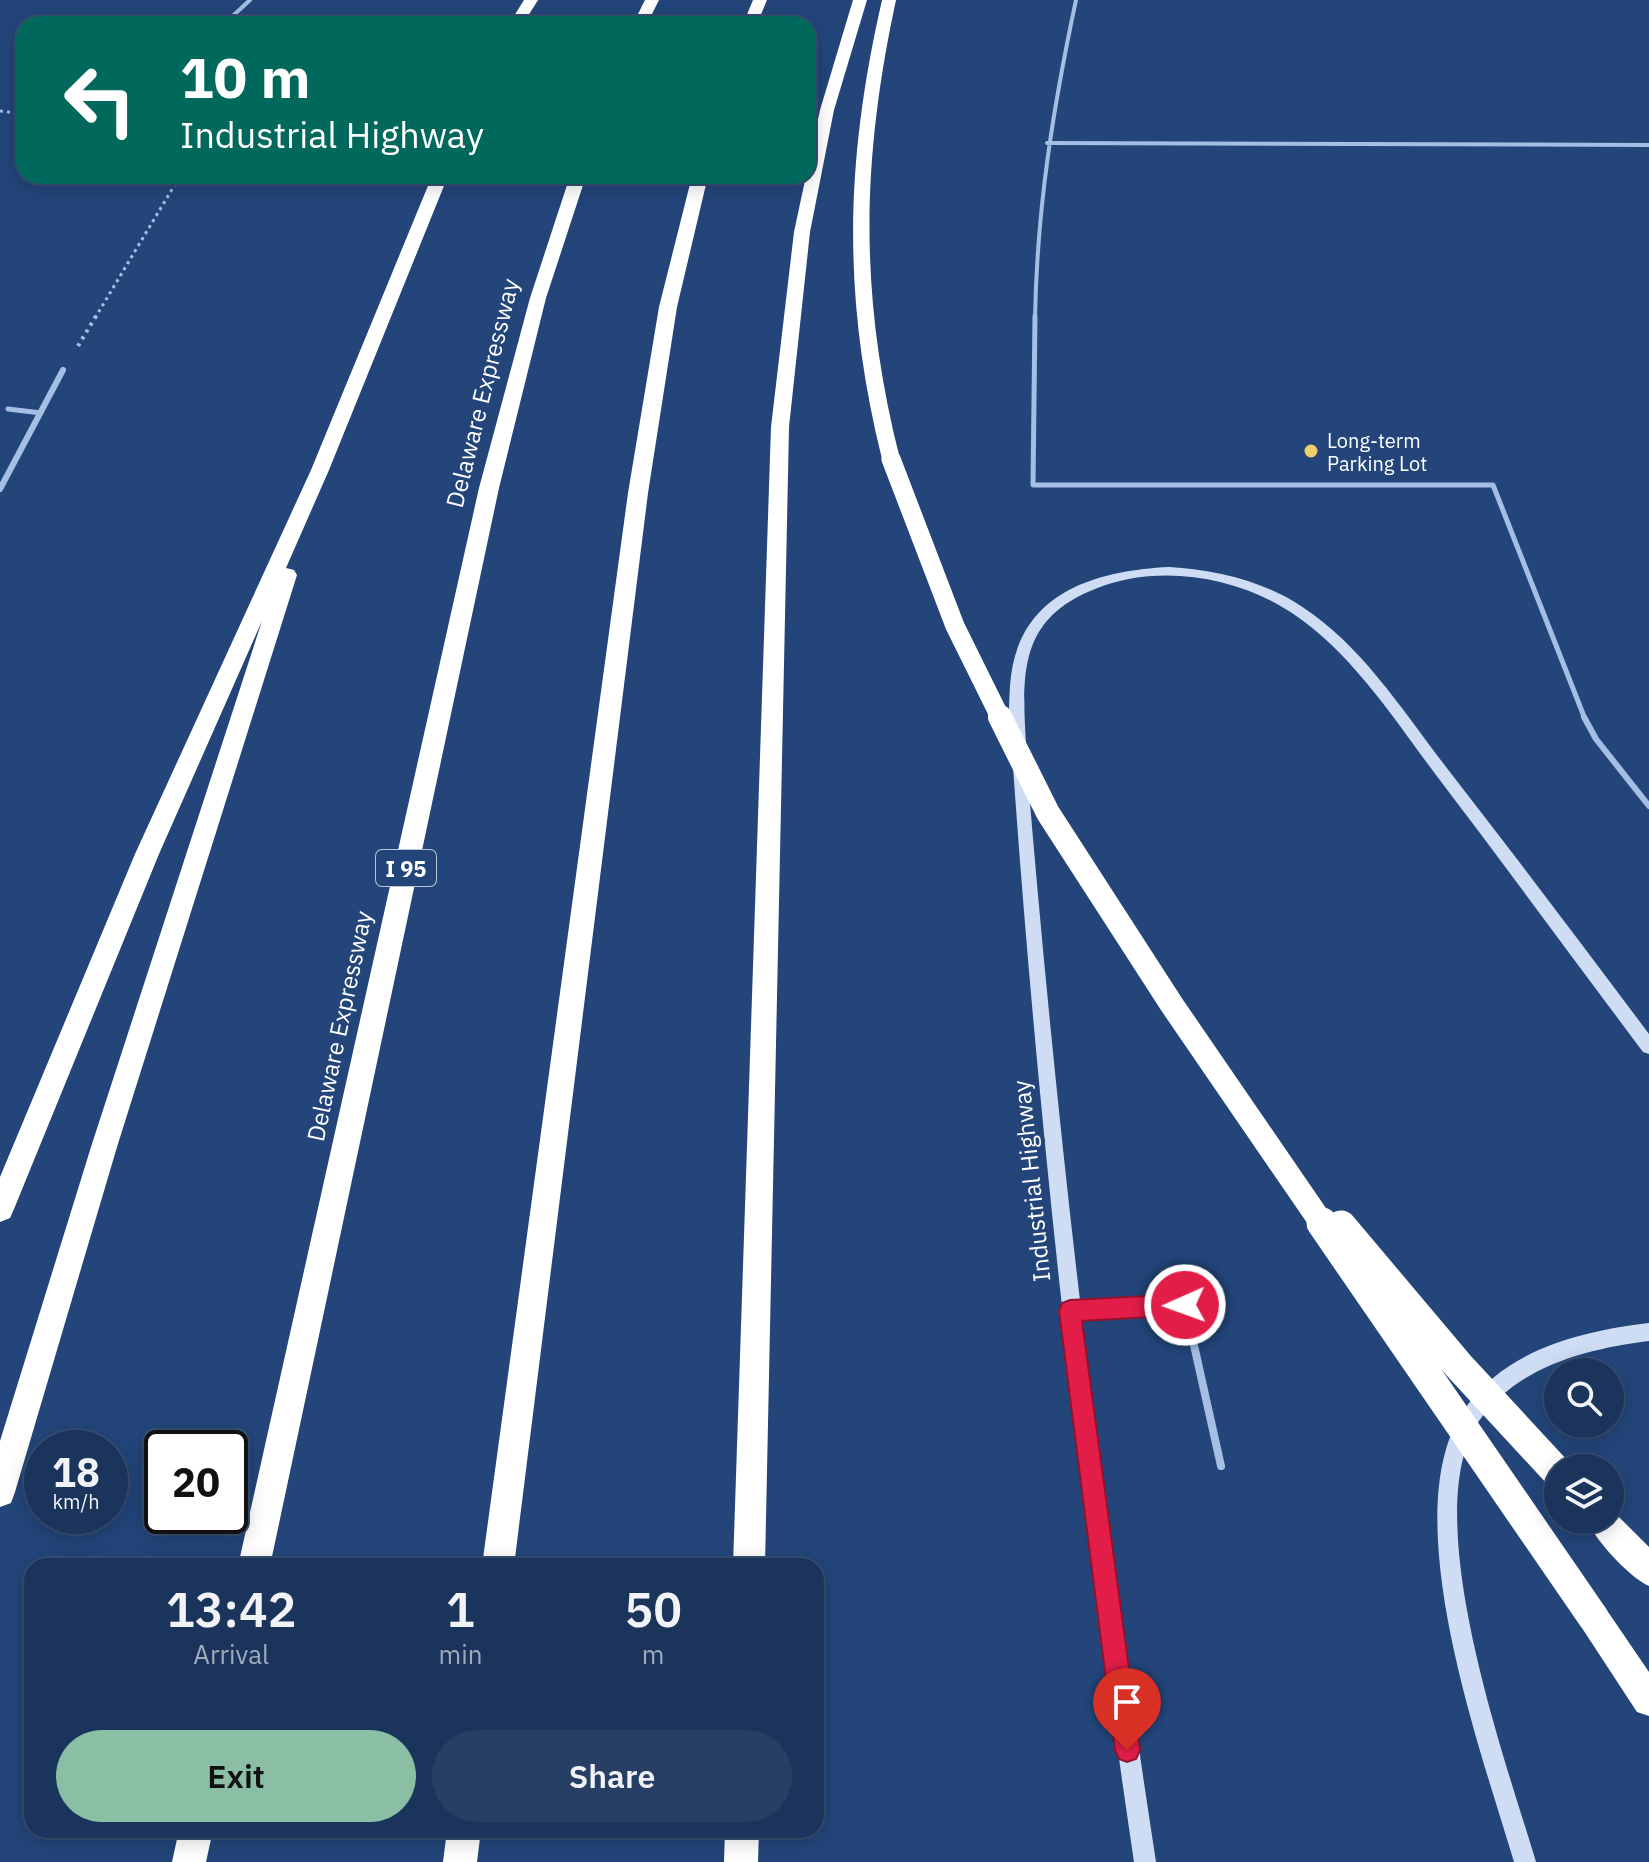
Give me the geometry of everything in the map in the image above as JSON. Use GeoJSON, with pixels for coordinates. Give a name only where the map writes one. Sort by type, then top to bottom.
{"type":"FeatureCollection","features":[{"type":"Feature","properties":{"kind":"highway"},"geometry":{"type":"LineString","coordinates":[[816,164],[827,110],[860,0]]}},
{"type":"Feature","properties":{"kind":"highway"},"geometry":{"type":"LineString","coordinates":[[889,0],[868,107],[860,199],[859,268],[868,368],[891,459],[955,626],[1048,813],[1219,1073],[1649,1700]]}},
{"type":"Feature","properties":{"kind":"highway"},"geometry":{"type":"LineString","coordinates":[[0,1209],[147,854],[320,470],[437,184]]}},
{"type":"Feature","properties":{"kind":"highway","name":"Delaware Expressway"},"geometry":{"type":"LineString","coordinates":[[256,1558],[489,488],[538,298],[575,184]]}},
{"type":"Feature","properties":{"kind":"highway"},"geometry":{"type":"LineString","coordinates":[[499,1558],[638,493],[668,307],[698,184]]}},
{"type":"Feature","properties":{"kind":"highway"},"geometry":{"type":"LineString","coordinates":[[749,1558],[780,427],[802,232],[812,184]]}},
{"type":"Feature","properties":{"kind":"highway"},"geometry":{"type":"LineString","coordinates":[[0,1492],[95,1174],[149,1013],[320,470]]}},
{"type":"Feature","properties":{"kind":"highway"},"geometry":{"type":"LineString","coordinates":[[1219,1073],[1403,1301],[1544,1457]]}},
{"type":"Feature","properties":{"kind":"highway"},"geometry":{"type":"LineString","coordinates":[[1615,1534],[1645,1565]]}},
{"type":"Feature","properties":{"kind":"highway"},"geometry":{"type":"LineString","coordinates":[[189,1862],[194,1838]]}},
{"type":"Feature","properties":{"kind":"highway"},"geometry":{"type":"LineString","coordinates":[[460,1862],[463,1838]]}},
{"type":"Feature","properties":{"kind":"highway"},"geometry":{"type":"LineString","coordinates":[[741,1862],[742,1838]]}},
{"type":"Feature","properties":{"kind":"street"},"geometry":{"type":"LineString","coordinates":[[1,485],[63,370]]}},
{"type":"Feature","properties":{"kind":"street","name":"Industrial Highway"},"geometry":{"type":"LineString","coordinates":[[1145,1862],[1114,1666],[1042,1053],[1016,671],[1025,636],[1035,621],[1070,594],[1106,580],[1148,572],[1188,573],[1230,581],[1254,588],[1297,609],[1334,641],[1408,727],[1649,1047]]}},
{"type":"Feature","properties":{"kind":"street"},"geometry":{"type":"LineString","coordinates":[[1525,1862],[1462,1631],[1447,1519],[1451,1465],[1468,1420],[1484,1401],[1521,1369],[1575,1345],[1649,1332]]}},
{"type":"Feature","properties":{"kind":"lane"},"geometry":{"type":"LineString","coordinates":[[233,16],[250,0]]}},
{"type":"Feature","properties":{"kind":"lane"},"geometry":{"type":"LineString","coordinates":[[1076,0],[1047,143],[1036,256],[1033,485],[1493,485],[1577,705],[1596,739],[1649,806]]}},
{"type":"Feature","properties":{"kind":"lane"},"geometry":{"type":"LineString","coordinates":[[1047,143],[1649,145]]}},
{"type":"Feature","properties":{"kind":"lane"},"geometry":{"type":"LineString","coordinates":[[8,409],[41,413]]}},
{"type":"Feature","properties":{"kind":"lane"},"geometry":{"type":"LineString","coordinates":[[1070,1311],[1185,1305],[1221,1466]]}},
{"type":"Feature","properties":{"kind":"path"},"geometry":{"type":"LineString","coordinates":[[63,370],[175,184]]}},
{"type":"Feature","properties":{"kind":"place","name":"Long-term Parking Lot"},"geometry":{"type":"Point","coordinates":[1311,451]}},
{"type":"Feature","properties":{"kind":"route"},"geometry":{"type":"LineString","coordinates":[[1127,1750],[1070,1311],[1185,1305]]}}]}
